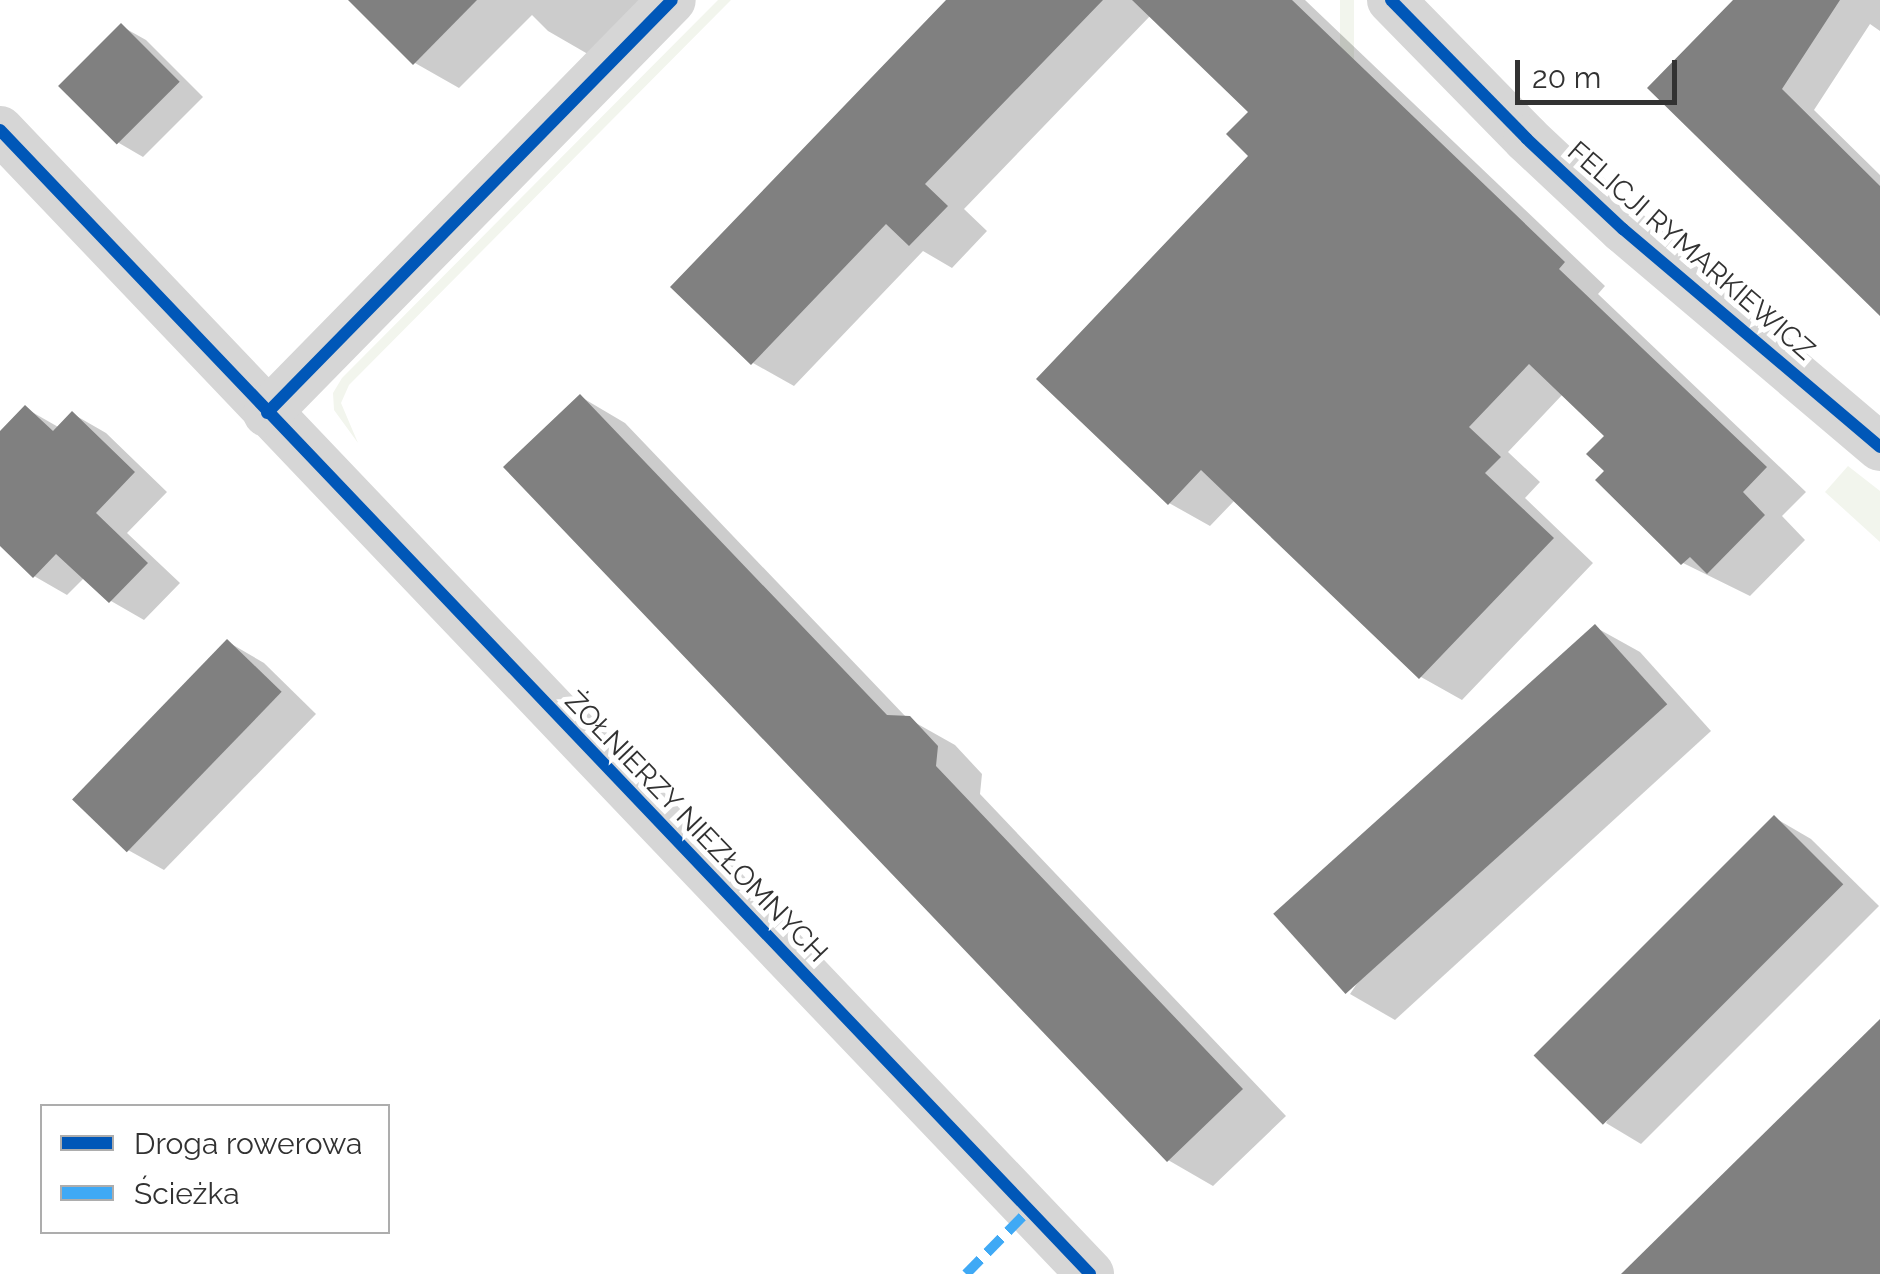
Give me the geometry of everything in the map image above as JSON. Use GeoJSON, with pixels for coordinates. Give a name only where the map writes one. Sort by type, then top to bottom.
{"type":"FeatureCollection","features":[{"type":"Feature","properties":{"kind":"street"},"geometry":{"type":"LineString","coordinates":[[267,413],[672,0]]}},
{"type":"Feature","properties":{"kind":"street","name":"FELICJI RYMARKIEWICZ"},"geometry":{"type":"LineString","coordinates":[[1391,0],[1527,139],[1623,228],[1880,446]]}},
{"type":"Feature","properties":{"kind":"street","name":"ŻOŁNIERZY NIEZŁOMNYCH"},"geometry":{"type":"LineString","coordinates":[[0,130],[1090,1274]]}},
{"type":"Feature","properties":{"kind":"shaded area"},"geometry":{"type":"Polygon","coordinates":[[[718,0],[731,0],[349,385],[341,403],[358,443],[334,410],[333,393],[342,378],[718,0]]]}},
{"type":"Feature","properties":{"kind":"shaded area"},"geometry":{"type":"Polygon","coordinates":[[[1340,0],[1354,0],[1354,347],[1340,347],[1340,0]]]}},
{"type":"Feature","properties":{"kind":"shaded area"},"geometry":{"type":"Polygon","coordinates":[[[1848,466],[1880,491],[1880,542],[1825,492],[1848,466]]]}},
{"type":"Feature","properties":{"kind":"building"},"geometry":{"type":"Polygon","coordinates":[[[348,0],[477,0],[413,65],[348,0]]]}},
{"type":"Feature","properties":{"kind":"building"},"geometry":{"type":"Polygon","coordinates":[[[946,0],[1103,0],[925,184],[948,206],[909,246],[886,224],[751,365],[670,287],[946,0]]]}},
{"type":"Feature","properties":{"kind":"building"},"geometry":{"type":"Polygon","coordinates":[[[1132,0],[1292,0],[1565,262],[1559,269],[1767,467],[1743,492],[1765,515],[1707,574],[1690,557],[1681,565],[1595,480],[1604,471],[1586,454],[1604,436],[1529,364],[1469,427],[1501,457],[1485,473],[1554,538],[1419,679],[1201,470],[1168,505],[1036,379],[1248,156],[1226,134],[1248,112],[1132,0]]]}},
{"type":"Feature","properties":{"kind":"building"},"geometry":{"type":"Polygon","coordinates":[[[1733,0],[1840,0],[1782,89],[1880,186],[1880,316],[1647,88],[1733,0]]]}},
{"type":"Feature","properties":{"kind":"building"},"geometry":{"type":"Polygon","coordinates":[[[121,23],[180,82],[117,145],[58,86],[121,23]]]}},
{"type":"Feature","properties":{"kind":"building"},"geometry":{"type":"Polygon","coordinates":[[[580,394],[887,715],[910,716],[938,746],[936,766],[1243,1089],[1167,1162],[503,467],[580,394]]]}},
{"type":"Feature","properties":{"kind":"building"},"geometry":{"type":"Polygon","coordinates":[[[25,405],[53,431],[72,411],[135,472],[96,513],[148,563],[109,603],[56,554],[33,578],[0,546],[0,431],[25,405]]]}},
{"type":"Feature","properties":{"kind":"building"},"geometry":{"type":"Polygon","coordinates":[[[1595,624],[1667,704],[1345,994],[1273,914],[1595,624]]]}},
{"type":"Feature","properties":{"kind":"building"},"geometry":{"type":"Polygon","coordinates":[[[227,639],[282,692],[127,852],[72,799],[227,639]]]}},
{"type":"Feature","properties":{"kind":"building"},"geometry":{"type":"Polygon","coordinates":[[[1774,815],[1843,884],[1603,1125],[1534,1055],[1774,815]]]}},
{"type":"Feature","properties":{"kind":"building"},"geometry":{"type":"Polygon","coordinates":[[[1880,1019],[1880,1274],[1621,1274],[1880,1019]]]}},
{"type":"Feature","properties":{"kind":"marked path"},"geometry":{"type":"LineString","coordinates":[[966,1274],[1029,1210]]}},
{"type":"Feature","properties":{"kind":"cycle path"},"geometry":{"type":"LineString","coordinates":[[267,413],[672,0]]}},
{"type":"Feature","properties":{"kind":"cycle path"},"geometry":{"type":"LineString","coordinates":[[1391,0],[1527,139],[1623,229],[1880,447]]}},
{"type":"Feature","properties":{"kind":"cycle path"},"geometry":{"type":"LineString","coordinates":[[0,130],[1090,1274]]}}]}
